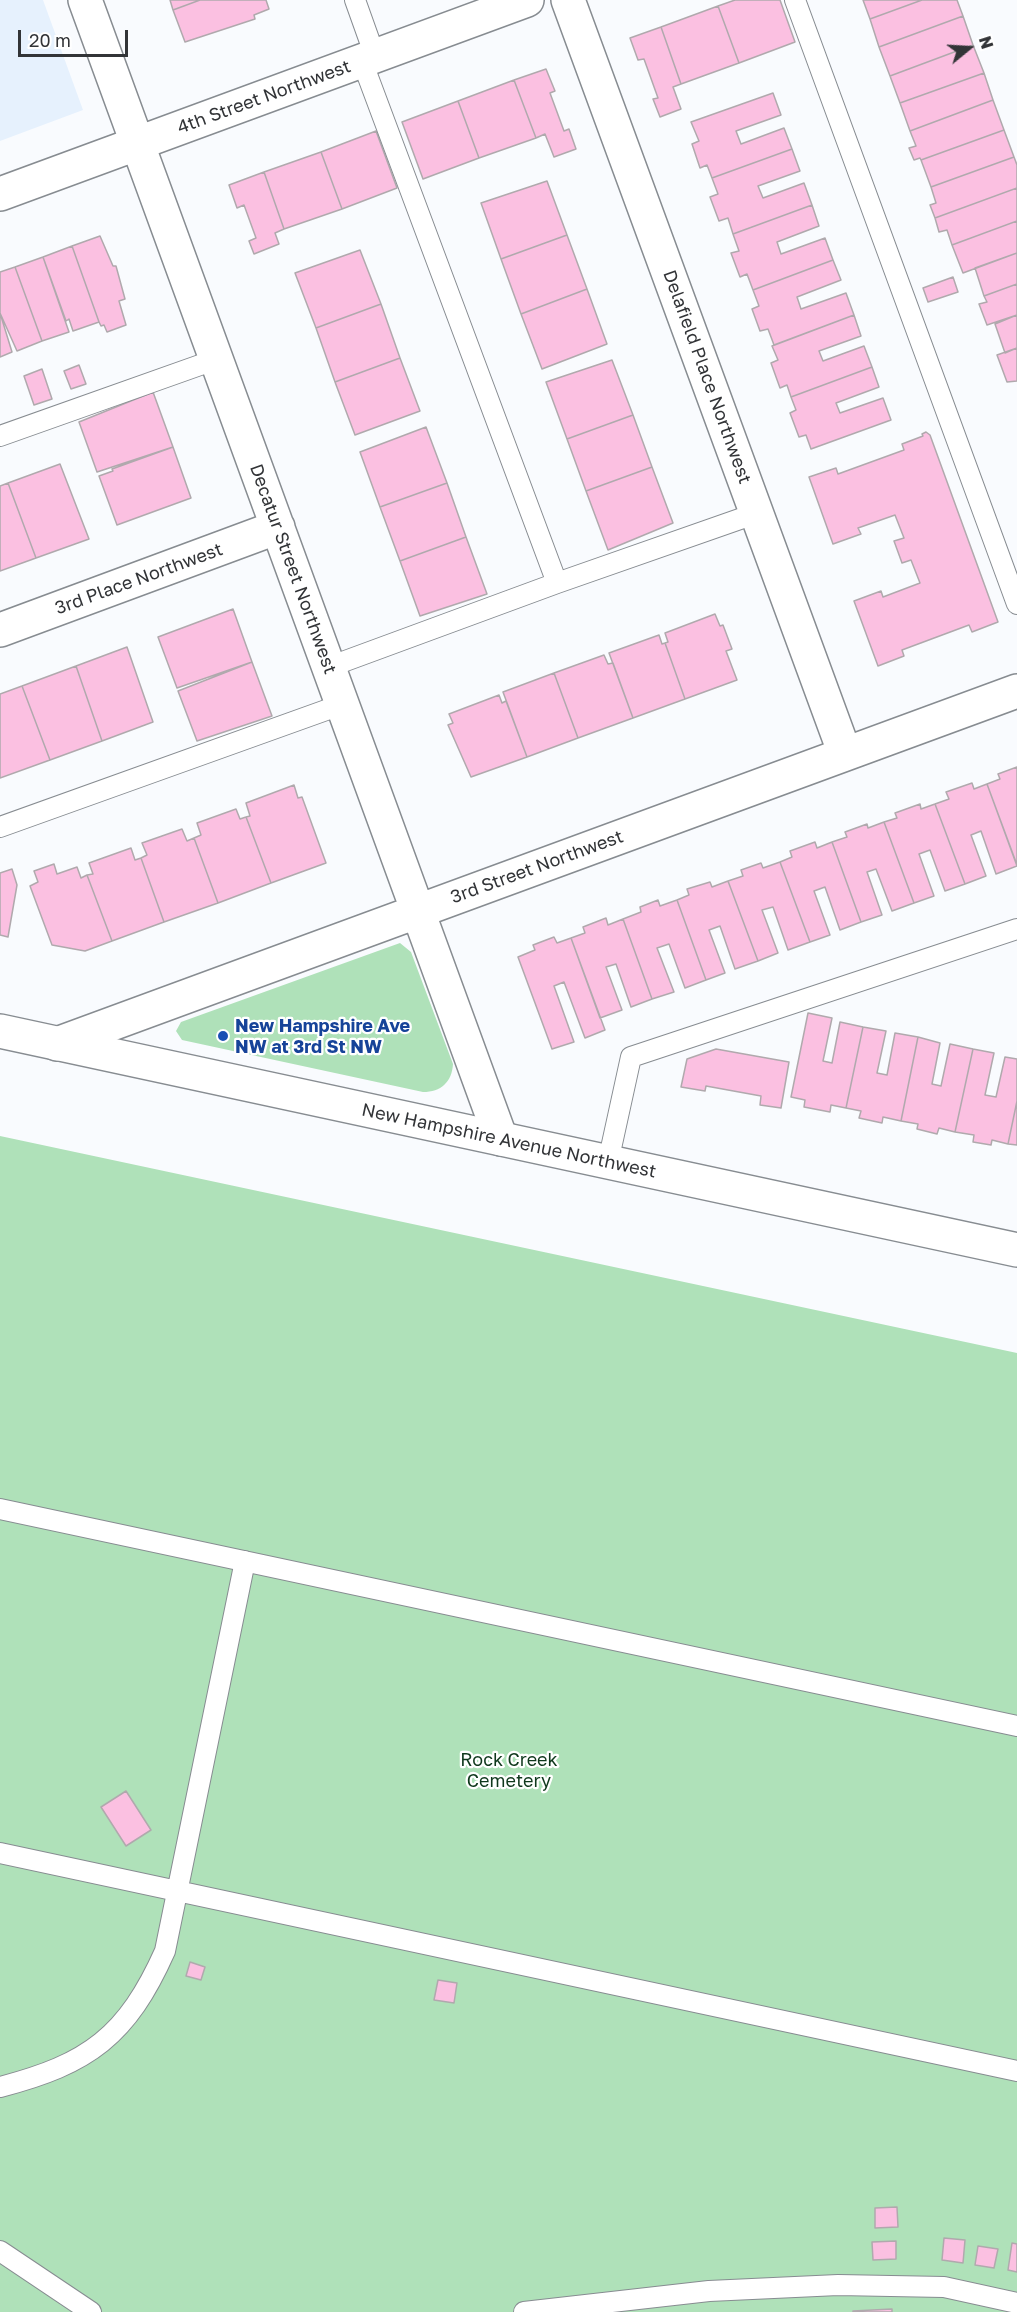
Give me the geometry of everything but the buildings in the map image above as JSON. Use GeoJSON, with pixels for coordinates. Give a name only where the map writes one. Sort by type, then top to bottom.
{"type":"FeatureCollection","features":[{"type":"Feature","properties":{"kind":"street","name":"Decatur Street Northwest"},"geometry":{"type":"LineString","coordinates":[[85,0],[501,1139]]}},
{"type":"Feature","properties":{"kind":"street","name":"4th Street Northwest"},"geometry":{"type":"LineString","coordinates":[[0,194],[527,0]]}},
{"type":"Feature","properties":{"kind":"street","name":"Delafield Place Northwest"},"geometry":{"type":"LineString","coordinates":[[568,0],[845,754]]}},
{"type":"Feature","properties":{"kind":"street","name":"3rd Place Northwest"},"geometry":{"type":"LineString","coordinates":[[0,630],[278,527]]}},
{"type":"Feature","properties":{"kind":"street","name":"3rd Street Northwest"},"geometry":{"type":"LineString","coordinates":[[57,1044],[1017,690]]}},
{"type":"Feature","properties":{"kind":"street","name":"New Hampshire Avenue Northwest"},"geometry":{"type":"LineString","coordinates":[[0,1031],[1017,1250]]}},
{"type":"Feature","properties":{"kind":"lane"},"geometry":{"type":"LineString","coordinates":[[355,0],[368,58],[557,583]]}},
{"type":"Feature","properties":{"kind":"lane"},"geometry":{"type":"LineString","coordinates":[[795,0],[1017,604]]}},
{"type":"Feature","properties":{"kind":"lane"},"geometry":{"type":"LineString","coordinates":[[0,436],[217,359]]}},
{"type":"Feature","properties":{"kind":"lane"},"geometry":{"type":"LineString","coordinates":[[329,667],[557,583],[757,513]]}},
{"type":"Feature","properties":{"kind":"lane"},"geometry":{"type":"LineString","coordinates":[[0,827],[343,705]]}},
{"type":"Feature","properties":{"kind":"lane"},"geometry":{"type":"LineString","coordinates":[[608,1162],[631,1057],[1017,929]]}},
{"type":"Feature","properties":{"kind":"lane"},"geometry":{"type":"LineString","coordinates":[[0,1509],[1017,1726]]}},
{"type":"Feature","properties":{"kind":"lane"},"geometry":{"type":"LineString","coordinates":[[0,2087],[45,2075],[80,2058],[106,2040],[129,2016],[149,1986],[165,1951],[245,1561]]}},
{"type":"Feature","properties":{"kind":"lane"},"geometry":{"type":"LineString","coordinates":[[0,1852],[1017,2071]]}},
{"type":"Feature","properties":{"kind":"lane"},"geometry":{"type":"LineString","coordinates":[[0,2251],[91,2312]]}},
{"type":"Feature","properties":{"kind":"lane"},"geometry":{"type":"LineString","coordinates":[[524,2312],[708,2291],[838,2285],[944,2288],[1017,2303]]}},
{"type":"Feature","properties":{"kind":"shaded area"},"geometry":{"type":"Polygon","coordinates":[[[0,0],[43,0],[83,110],[0,141],[0,0]]]}},
{"type":"Feature","properties":{"kind":"green space"},"geometry":{"type":"Polygon","coordinates":[[[400,943],[411,952],[453,1064],[448,1081],[435,1090],[423,1092],[182,1040],[176,1031],[181,1022],[400,943]]]}},
{"type":"Feature","properties":{"kind":"green space","name":"Rock Creek Cemetery"},"geometry":{"type":"Polygon","coordinates":[[[0,1136],[1017,1353],[1017,2312],[0,2312],[0,1136]]]}},
{"type":"Feature","properties":{"kind":"place","name":"New Hampshire Ave NW at 3rd St NW"},"geometry":{"type":"Point","coordinates":[223,1036]}}]}
